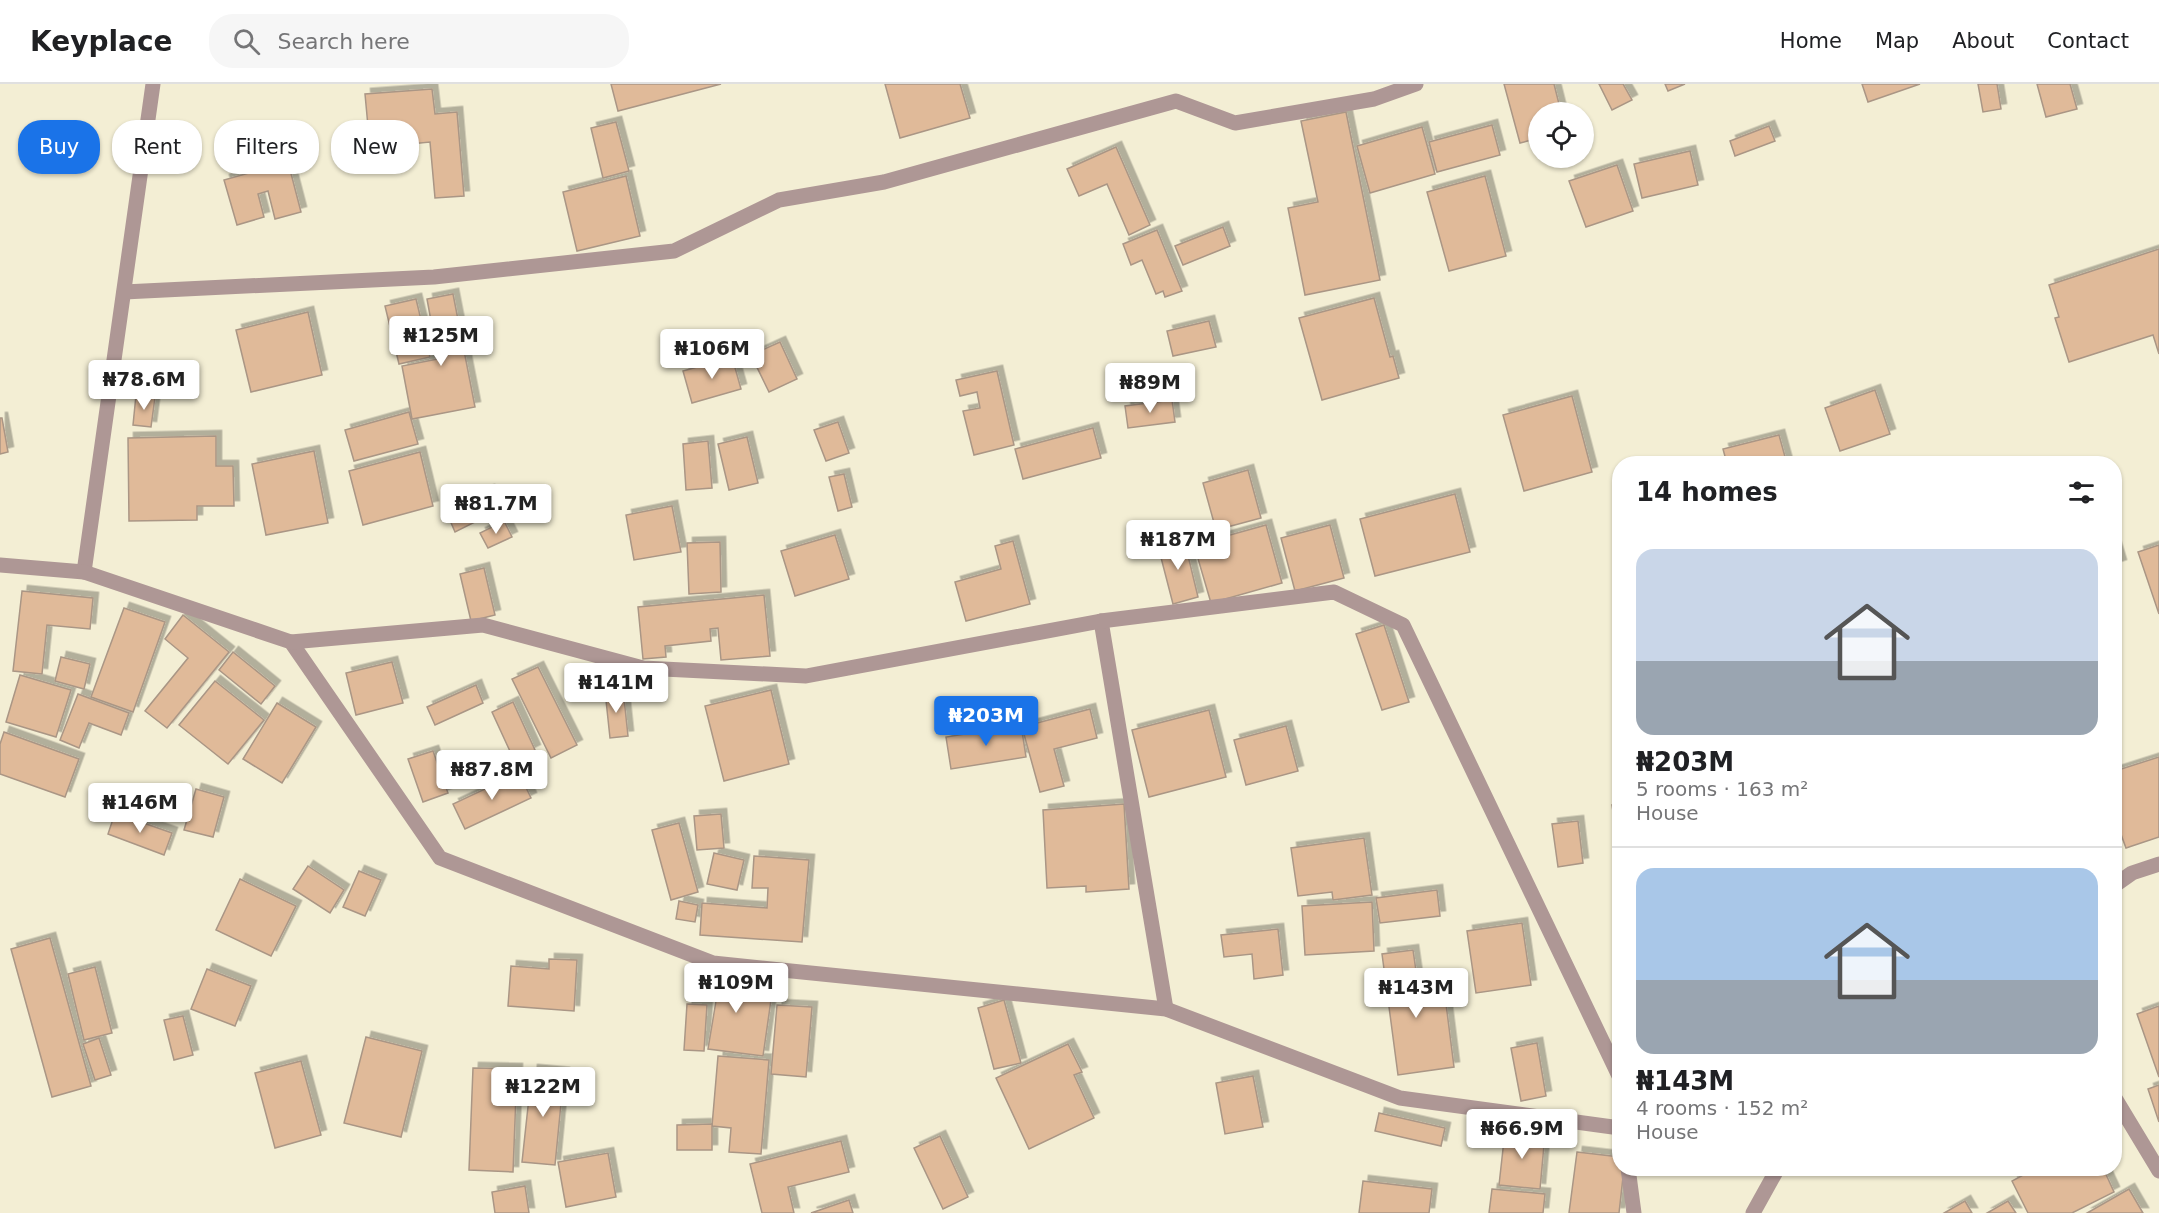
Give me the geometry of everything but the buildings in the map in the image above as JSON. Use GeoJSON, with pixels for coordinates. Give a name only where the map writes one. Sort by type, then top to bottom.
{"type":"FeatureCollection","features":[{"type":"Feature","properties":{"kind":"street"},"geometry":{"type":"LineString","coordinates":[[84,572],[153,84]]}},
{"type":"Feature","properties":{"kind":"street"},"geometry":{"type":"LineString","coordinates":[[124,292],[434,277],[674,251],[779,200],[884,182],[1176,100],[1235,123],[1374,99],[1416,84]]}},
{"type":"Feature","properties":{"kind":"street"},"geometry":{"type":"LineString","coordinates":[[0,565],[84,572],[291,642],[483,625],[643,668],[806,676],[1101,621],[1334,592],[1403,625],[1612,1061]]}},
{"type":"Feature","properties":{"kind":"street"},"geometry":{"type":"LineString","coordinates":[[1101,621],[1166,1009]]}},
{"type":"Feature","properties":{"kind":"street"},"geometry":{"type":"LineString","coordinates":[[291,642],[440,858],[713,963],[1166,1009],[1400,1098],[1612,1127]]}},
{"type":"Feature","properties":{"kind":"street"},"geometry":{"type":"LineString","coordinates":[[2122,880],[2132,873],[2159,864]]}},
{"type":"Feature","properties":{"kind":"street"},"geometry":{"type":"LineString","coordinates":[[2122,1110],[2159,1171]]}},
{"type":"Feature","properties":{"kind":"street"},"geometry":{"type":"LineString","coordinates":[[1629,1176],[1634,1213]]}},
{"type":"Feature","properties":{"kind":"street"},"geometry":{"type":"LineString","coordinates":[[1754,1213],[1774,1176]]}}]}
